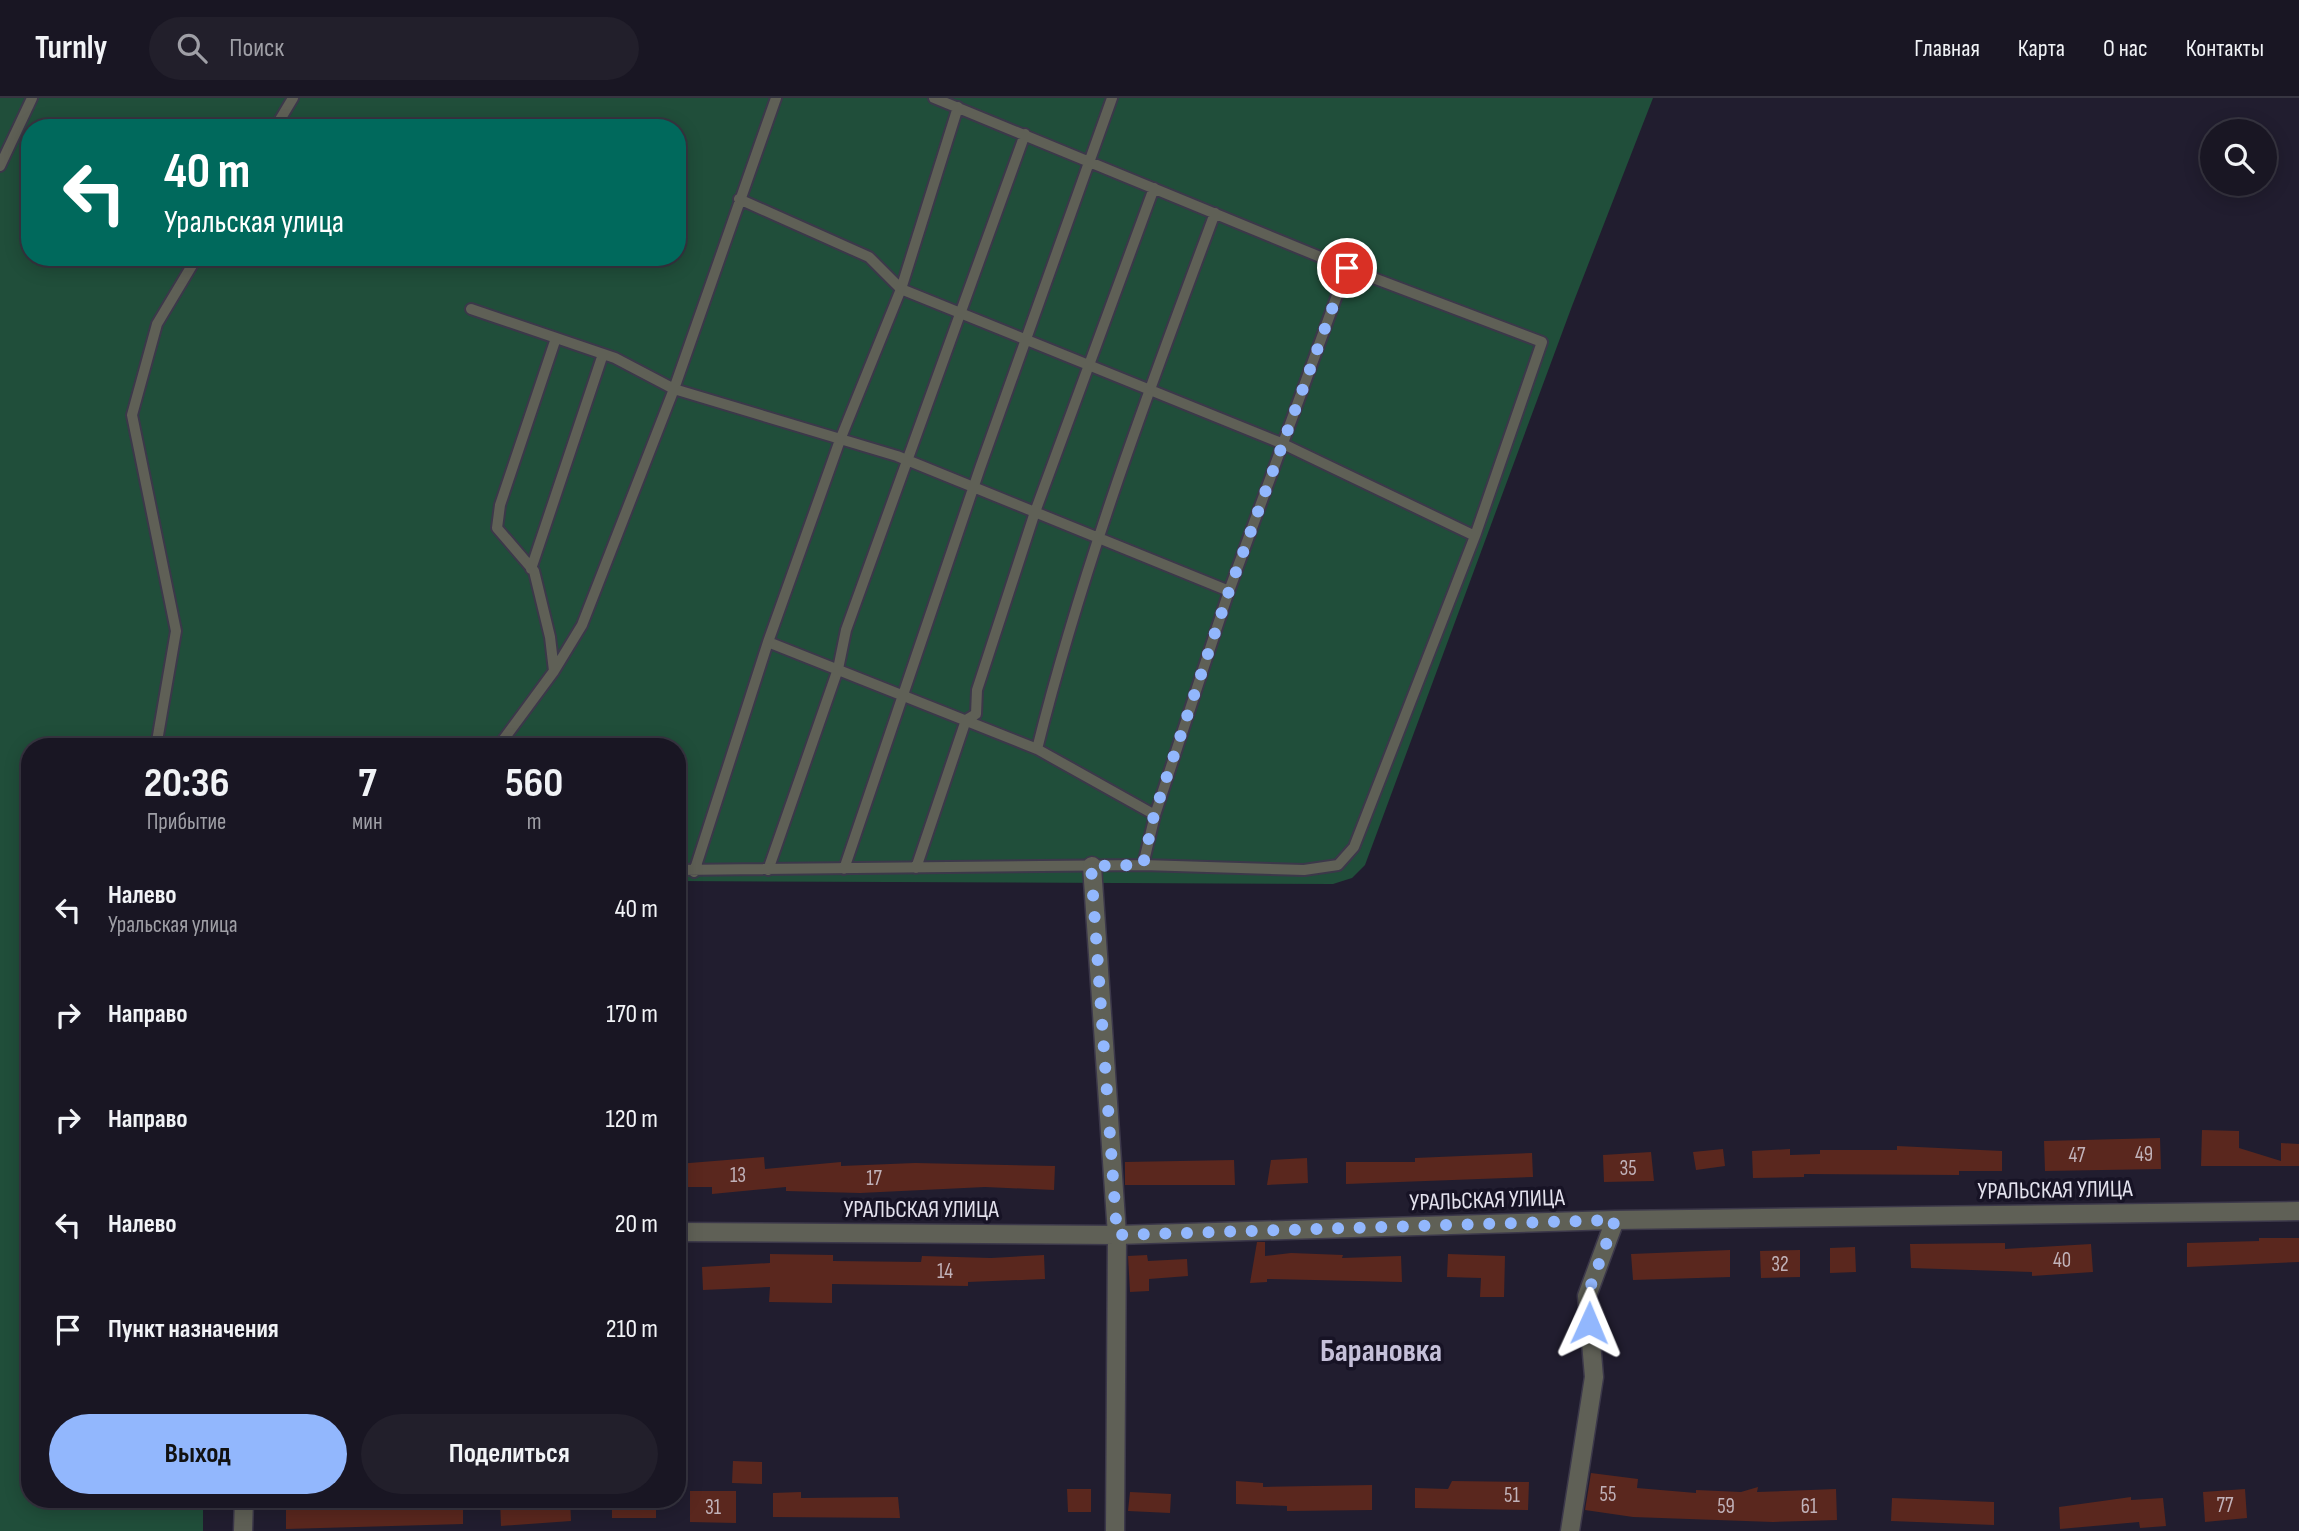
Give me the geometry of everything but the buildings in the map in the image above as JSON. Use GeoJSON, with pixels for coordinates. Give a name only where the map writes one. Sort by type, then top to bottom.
{"type":"FeatureCollection","features":[{"type":"Feature","properties":{"kind":"street"},"geometry":{"type":"LineString","coordinates":[[1091,866],[1117,1235],[1115,1531]]}},
{"type":"Feature","properties":{"kind":"street","name":"УРАЛЬСКАЯ УЛИЦА"},"geometry":{"type":"LineString","coordinates":[[686,1232],[1117,1235],[1615,1220],[2299,1211]]}},
{"type":"Feature","properties":{"kind":"street"},"geometry":{"type":"LineString","coordinates":[[1570,1531],[1594,1377],[1587,1296],[1615,1220]]}},
{"type":"Feature","properties":{"kind":"street"},"geometry":{"type":"LineString","coordinates":[[243,1531],[244,1508]]}},
{"type":"Feature","properties":{"kind":"lane"},"geometry":{"type":"LineString","coordinates":[[22,119],[32,98]]}},
{"type":"Feature","properties":{"kind":"lane"},"geometry":{"type":"LineString","coordinates":[[280,119],[293,98]]}},
{"type":"Feature","properties":{"kind":"lane"},"geometry":{"type":"LineString","coordinates":[[505,738],[554,671],[582,625],[674,388],[776,98]]}},
{"type":"Feature","properties":{"kind":"lane"},"geometry":{"type":"LineString","coordinates":[[686,871],[1143,865],[1304,870],[1326,869],[1348,857],[1475,536],[1542,342],[1347,268],[934,98]]}},
{"type":"Feature","properties":{"kind":"lane"},"geometry":{"type":"LineString","coordinates":[[844,869],[973,487],[1112,98]]}},
{"type":"Feature","properties":{"kind":"lane"},"geometry":{"type":"LineString","coordinates":[[694,872],[768,642],[840,440],[901,289],[958,107]]}},
{"type":"Feature","properties":{"kind":"lane"},"geometry":{"type":"LineString","coordinates":[[0,166],[21,121]]}},
{"type":"Feature","properties":{"kind":"lane"},"geometry":{"type":"LineString","coordinates":[[768,870],[838,670],[846,630],[1025,134]]}},
{"type":"Feature","properties":{"kind":"lane"},"geometry":{"type":"LineString","coordinates":[[916,869],[966,720],[976,714],[977,690],[1035,512],[1091,366],[1154,188]]}},
{"type":"Feature","properties":{"kind":"lane"},"geometry":{"type":"LineString","coordinates":[[739,199],[869,257],[901,289],[1281,443],[1475,536]]}},
{"type":"Feature","properties":{"kind":"lane"},"geometry":{"type":"LineString","coordinates":[[1037,748],[1097,536],[1215,213]]}},
{"type":"Feature","properties":{"kind":"lane"},"geometry":{"type":"LineString","coordinates":[[158,738],[176,631],[132,415],[157,324],[192,266]]}},
{"type":"Feature","properties":{"kind":"lane"},"geometry":{"type":"LineString","coordinates":[[1143,865],[1154,815],[1229,591],[1347,268]]}},
{"type":"Feature","properties":{"kind":"lane"},"geometry":{"type":"LineString","coordinates":[[471,309],[603,354],[674,388],[907,460],[1229,591]]}},
{"type":"Feature","properties":{"kind":"lane"},"geometry":{"type":"LineString","coordinates":[[554,671],[550,637],[531,569],[497,528],[500,505],[556,338]]}},
{"type":"Feature","properties":{"kind":"lane"},"geometry":{"type":"LineString","coordinates":[[531,569],[603,354]]}},
{"type":"Feature","properties":{"kind":"lane"},"geometry":{"type":"LineString","coordinates":[[768,642],[1037,748],[1154,815]]}},
{"type":"Feature","properties":{"kind":"green space"},"geometry":{"type":"Polygon","coordinates":[[[0,98],[1653,98],[1572,306],[1365,865],[1352,878],[1333,884],[686,881],[686,738],[21,738],[21,1508],[203,1508],[203,1531],[0,1531],[0,98]]]}},
{"type":"Feature","properties":{"kind":"district","name":"Барановка"},"geometry":{"type":"Point","coordinates":[1381,1351]}},
{"type":"Feature","properties":{"kind":"route"},"geometry":{"type":"LineString","coordinates":[[1347,268],[1229,591],[1154,815],[1143,865],[1091,866],[1117,1235],[1615,1220],[1587,1296],[1589,1323]]}}]}
